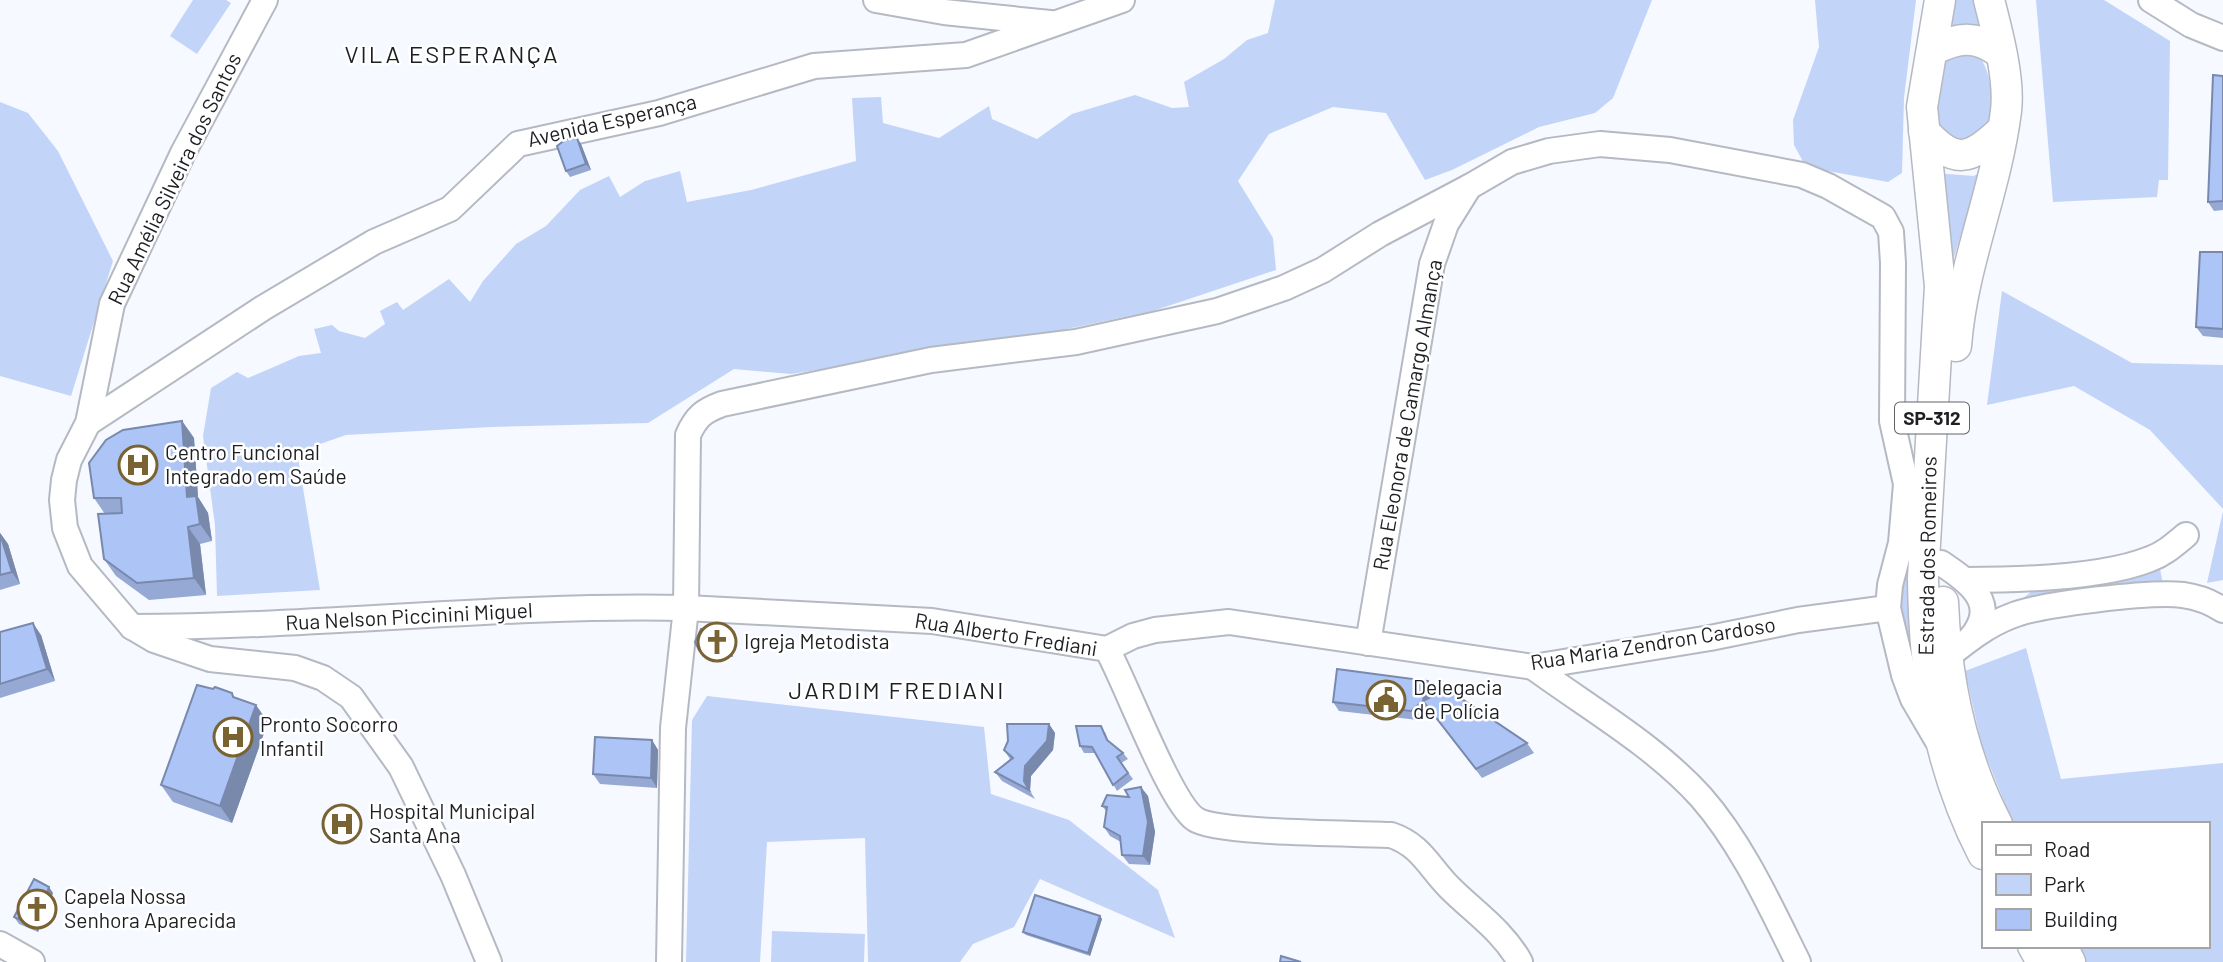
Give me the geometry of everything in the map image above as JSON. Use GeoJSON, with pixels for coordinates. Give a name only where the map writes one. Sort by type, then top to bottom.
{"type":"FeatureCollection","features":[{"type":"Feature","properties":{"kind":"main road","name":"Estrada dos Romeiros"},"geometry":{"type":"LineString","coordinates":[[1940,0],[1922,107],[1940,286],[1929,461],[1924,626],[1927,675],[1941,746],[1967,821],[1982,852]]}},
{"type":"Feature","properties":{"kind":"main road","name":"Estrada dos Romeiros"},"geometry":{"type":"LineString","coordinates":[[1989,0],[2006,109],[1999,156],[1965,275],[1958,322],[1941,562],[1947,657],[1955,712],[1976,778],[1996,822]]}},
{"type":"Feature","properties":{"kind":"main road"},"geometry":{"type":"LineString","coordinates":[[1933,50],[1948,42],[1976,39],[1999,52]]}},
{"type":"Feature","properties":{"kind":"main road"},"geometry":{"type":"LineString","coordinates":[[1924,131],[1946,152],[1964,156],[1986,145],[2002,130]]}},
{"type":"Feature","properties":{"kind":"street","name":"Rua Amélia Silveira dos Santos"},"geometry":{"type":"LineString","coordinates":[[132,627],[80,566],[65,527],[62,500],[64,480],[69,460],[88,422],[113,304],[183,153],[265,0]]}},
{"type":"Feature","properties":{"kind":"street"},"geometry":{"type":"LineString","coordinates":[[876,0],[944,12],[1054,23]]}},
{"type":"Feature","properties":{"kind":"street","name":"Avenida Esperança"},"geometry":{"type":"LineString","coordinates":[[88,422],[263,308],[374,242],[450,209],[518,144],[659,113],[814,66],[966,55],[1122,0]]}},
{"type":"Feature","properties":{"kind":"street"},"geometry":{"type":"LineString","coordinates":[[2151,0],[2191,24],[2223,38]]}},
{"type":"Feature","properties":{"kind":"street","name":"Rua Eleonora de Camargo Almança"},"geometry":{"type":"LineString","coordinates":[[1368,643],[1432,264],[1446,224],[1469,187],[1512,162],[1549,151],[1600,144],[1670,150],[1802,175],[1828,186],[1883,217],[1891,232],[1893,263],[1892,421],[1906,484],[1901,544],[1890,585],[1888,608]]}},
{"type":"Feature","properties":{"kind":"street"},"geometry":{"type":"LineString","coordinates":[[669,962],[673,728],[686,608],[688,435],[695,419],[704,411],[722,404],[931,360],[1076,342],[1217,311],[1284,288],[1323,270],[1380,234],[1469,187]]}},
{"type":"Feature","properties":{"kind":"street"},"geometry":{"type":"LineString","coordinates":[[1906,484],[1929,461]]}},
{"type":"Feature","properties":{"kind":"street"},"geometry":{"type":"LineString","coordinates":[[1966,580],[2042,578],[2126,566],[2164,553],[2186,535]]}},
{"type":"Feature","properties":{"kind":"street"},"geometry":{"type":"LineString","coordinates":[[1941,562],[1966,580],[1976,590],[1981,602],[1979,629],[1971,638]]}},
{"type":"Feature","properties":{"kind":"street"},"geometry":{"type":"LineString","coordinates":[[1947,657],[1971,638],[2013,615],[2100,600],[2180,595],[2203,600],[2223,610]]}},
{"type":"Feature","properties":{"kind":"street","name":"Rua Nelson Piccinini Miguel"},"geometry":{"type":"LineString","coordinates":[[132,627],[198,627],[506,611],[686,608]]}},
{"type":"Feature","properties":{"kind":"street","name":"Rua Alberto Frediani"},"geometry":{"type":"LineString","coordinates":[[686,608],[932,621],[1107,649],[1173,791],[1193,818],[1223,827],[1391,835],[1407,840],[1421,851],[1449,887],[1483,916],[1520,962]]}},
{"type":"Feature","properties":{"kind":"street"},"geometry":{"type":"LineString","coordinates":[[1888,608],[1899,659],[1913,699],[1941,746]]}},
{"type":"Feature","properties":{"kind":"street","name":"Rua Maria Zendron Cardoso"},"geometry":{"type":"LineString","coordinates":[[1107,649],[1133,636],[1154,630],[1229,622],[1533,667],[1710,638],[1798,620],[1888,608]]}},
{"type":"Feature","properties":{"kind":"street"},"geometry":{"type":"LineString","coordinates":[[132,627],[154,640],[210,659],[275,664],[310,672],[351,697],[401,767],[453,875],[489,962]]}},
{"type":"Feature","properties":{"kind":"street"},"geometry":{"type":"LineString","coordinates":[[1533,667],[1672,768],[1703,799],[1776,912],[1798,962]]}},
{"type":"Feature","properties":{"kind":"street"},"geometry":{"type":"LineString","coordinates":[[0,944],[32,962]]}},
{"type":"Feature","properties":{"kind":"green space"},"geometry":{"type":"Polygon","coordinates":[[[193,0],[226,0],[231,3],[197,54],[170,36],[193,0]]]}},
{"type":"Feature","properties":{"kind":"green space"},"geometry":{"type":"Polygon","coordinates":[[[1275,0],[1652,0],[1613,98],[1595,113],[1539,127],[1452,170],[1425,180],[1386,113],[1333,107],[1269,134],[1238,181],[1273,238],[1276,270],[1153,311],[1019,339],[791,374],[734,369],[648,423],[491,427],[346,435],[297,452],[320,590],[217,596],[215,525],[203,436],[211,388],[237,372],[248,378],[299,356],[321,353],[314,329],[332,325],[339,331],[365,338],[385,324],[380,311],[397,302],[403,310],[449,279],[470,302],[483,281],[516,244],[546,226],[580,190],[609,176],[620,197],[645,181],[680,171],[687,202],[751,190],[856,161],[852,98],[881,97],[883,123],[939,138],[989,106],[992,119],[1037,139],[1072,114],[1135,95],[1172,108],[1189,107],[1184,82],[1224,59],[1247,40],[1268,33],[1275,0]]]}},
{"type":"Feature","properties":{"kind":"green space"},"geometry":{"type":"Polygon","coordinates":[[[1815,0],[1916,0],[1904,98],[1902,173],[1888,182],[1806,167],[1794,145],[1793,120],[1819,47],[1815,0]]]}},
{"type":"Feature","properties":{"kind":"green space"},"geometry":{"type":"Polygon","coordinates":[[[1948,0],[1980,0],[1988,32],[1950,34],[1948,0]]]}},
{"type":"Feature","properties":{"kind":"green space"},"geometry":{"type":"Polygon","coordinates":[[[2036,0],[2104,0],[2170,41],[2168,180],[2159,180],[2157,197],[2053,202],[2036,0]]]}},
{"type":"Feature","properties":{"kind":"green space"},"geometry":{"type":"Polygon","coordinates":[[[1975,50],[1987,72],[1992,99],[1988,126],[1975,147],[1940,138],[1931,95],[1942,57],[1975,50]]]}},
{"type":"Feature","properties":{"kind":"green space"},"geometry":{"type":"Polygon","coordinates":[[[0,102],[28,113],[58,151],[113,261],[71,396],[0,376],[0,102]]]}},
{"type":"Feature","properties":{"kind":"green space"},"geometry":{"type":"Polygon","coordinates":[[[1980,172],[1951,267],[1935,173],[1974,176],[1980,172]]]}},
{"type":"Feature","properties":{"kind":"green space"},"geometry":{"type":"Polygon","coordinates":[[[2002,291],[2132,363],[2223,365],[2223,509],[2150,430],[2074,386],[1987,405],[2002,291]]]}},
{"type":"Feature","properties":{"kind":"green space"},"geometry":{"type":"Polygon","coordinates":[[[2223,511],[2223,580],[2207,583],[2223,511]]]}},
{"type":"Feature","properties":{"kind":"green space"},"geometry":{"type":"Polygon","coordinates":[[[1910,528],[1922,697],[1898,620],[1910,528]]]}},
{"type":"Feature","properties":{"kind":"green space"},"geometry":{"type":"Polygon","coordinates":[[[2160,569],[2164,589],[2012,607],[2036,588],[2160,569]]]}},
{"type":"Feature","properties":{"kind":"green space"},"geometry":{"type":"Polygon","coordinates":[[[2026,648],[2061,779],[2223,763],[2223,962],[2083,962],[2076,948],[2209,948],[2209,822],[2012,822],[1982,746],[1965,671],[2026,648]]]}},
{"type":"Feature","properties":{"kind":"green space"},"geometry":{"type":"Polygon","coordinates":[[[707,696],[984,727],[991,794],[1069,820],[1158,890],[1175,938],[1040,879],[1014,927],[973,944],[960,962],[868,962],[865,838],[767,842],[760,962],[686,962],[692,720],[707,696]]]}},
{"type":"Feature","properties":{"kind":"green space"},"geometry":{"type":"Polygon","coordinates":[[[772,931],[865,934],[864,962],[771,962],[772,931]]]}},
{"type":"Feature","properties":{"kind":"building"},"geometry":{"type":"Polygon","coordinates":[[[2213,75],[2223,76],[2223,201],[2208,202],[2213,75]]]}},
{"type":"Feature","properties":{"kind":"building"},"geometry":{"type":"Polygon","coordinates":[[[577,138],[586,164],[566,171],[557,146],[566,139],[577,138]]]}},
{"type":"Feature","properties":{"kind":"building"},"geometry":{"type":"Polygon","coordinates":[[[2200,252],[2223,252],[2223,329],[2196,327],[2200,252]]]}},
{"type":"Feature","properties":{"kind":"building"},"geometry":{"type":"Polygon","coordinates":[[[182,421],[187,497],[196,496],[200,524],[188,527],[194,578],[137,583],[104,559],[98,514],[122,513],[121,498],[94,498],[89,463],[106,440],[123,430],[182,421]]]}},
{"type":"Feature","properties":{"kind":"building"},"geometry":{"type":"Polygon","coordinates":[[[0,534],[12,572],[0,575],[0,534]]]}},
{"type":"Feature","properties":{"kind":"building"},"geometry":{"type":"Polygon","coordinates":[[[33,623],[47,669],[0,684],[0,632],[33,623]]]}},
{"type":"Feature","properties":{"kind":"building"},"geometry":{"type":"Polygon","coordinates":[[[728,628],[729,650],[699,650],[695,642],[701,629],[728,628]]]}},
{"type":"Feature","properties":{"kind":"building","name":"Delegacia de Polícia"},"geometry":{"type":"Polygon","coordinates":[[[1337,669],[1428,681],[1423,701],[1411,711],[1333,702],[1337,669]]]}},
{"type":"Feature","properties":{"kind":"building"},"geometry":{"type":"Polygon","coordinates":[[[197,685],[213,689],[215,687],[256,705],[220,806],[161,785],[197,685]]]}},
{"type":"Feature","properties":{"kind":"building"},"geometry":{"type":"Polygon","coordinates":[[[1447,689],[1527,743],[1476,769],[1423,701],[1447,689]]]}},
{"type":"Feature","properties":{"kind":"building"},"geometry":{"type":"Polygon","coordinates":[[[1007,724],[1049,724],[1047,741],[1025,766],[1024,781],[1029,790],[995,772],[1013,758],[1004,750],[1008,741],[1007,724]]]}},
{"type":"Feature","properties":{"kind":"building"},"geometry":{"type":"Polygon","coordinates":[[[1076,726],[1101,726],[1107,740],[1123,753],[1117,757],[1128,773],[1113,785],[1092,747],[1080,746],[1076,726]]]}},
{"type":"Feature","properties":{"kind":"building"},"geometry":{"type":"Polygon","coordinates":[[[595,737],[652,740],[651,778],[593,774],[595,737]]]}},
{"type":"Feature","properties":{"kind":"building"},"geometry":{"type":"Polygon","coordinates":[[[1141,787],[1148,822],[1143,856],[1122,855],[1120,836],[1104,827],[1107,807],[1102,806],[1107,795],[1129,797],[1125,790],[1141,787]]]}},
{"type":"Feature","properties":{"kind":"building"},"geometry":{"type":"Polygon","coordinates":[[[34,879],[49,887],[34,926],[14,917],[34,879]]]}},
{"type":"Feature","properties":{"kind":"building"},"geometry":{"type":"Polygon","coordinates":[[[1035,895],[1100,916],[1088,953],[1023,932],[1035,895]]]}},
{"type":"Feature","properties":{"kind":"building"},"geometry":{"type":"Polygon","coordinates":[[[1281,956],[1301,962],[1280,962],[1281,956]]]}},
{"type":"Feature","properties":{"kind":"place","name":"Centro Funcional Integrado em Saúde"},"geometry":{"type":"Point","coordinates":[138,465]}},
{"type":"Feature","properties":{"kind":"place","name":"Igreja Metodista"},"geometry":{"type":"Point","coordinates":[717,642]}},
{"type":"Feature","properties":{"kind":"place","name":"Delegacia de Polícia"},"geometry":{"type":"Point","coordinates":[1386,700]}},
{"type":"Feature","properties":{"kind":"place","name":"Pronto Socorro Infantil"},"geometry":{"type":"Point","coordinates":[233,737]}},
{"type":"Feature","properties":{"kind":"place","name":"Hospital Municipal Santa Ana"},"geometry":{"type":"Point","coordinates":[342,824]}},
{"type":"Feature","properties":{"kind":"place","name":"Capela Nossa Senhora Aparecida"},"geometry":{"type":"Point","coordinates":[37,909]}},
{"type":"Feature","properties":{"kind":"district","name":"VILA ESPERANÇA"},"geometry":{"type":"Point","coordinates":[452,55]}},
{"type":"Feature","properties":{"kind":"district","name":"JARDIM FREDIANI"},"geometry":{"type":"Point","coordinates":[897,691]}}]}
